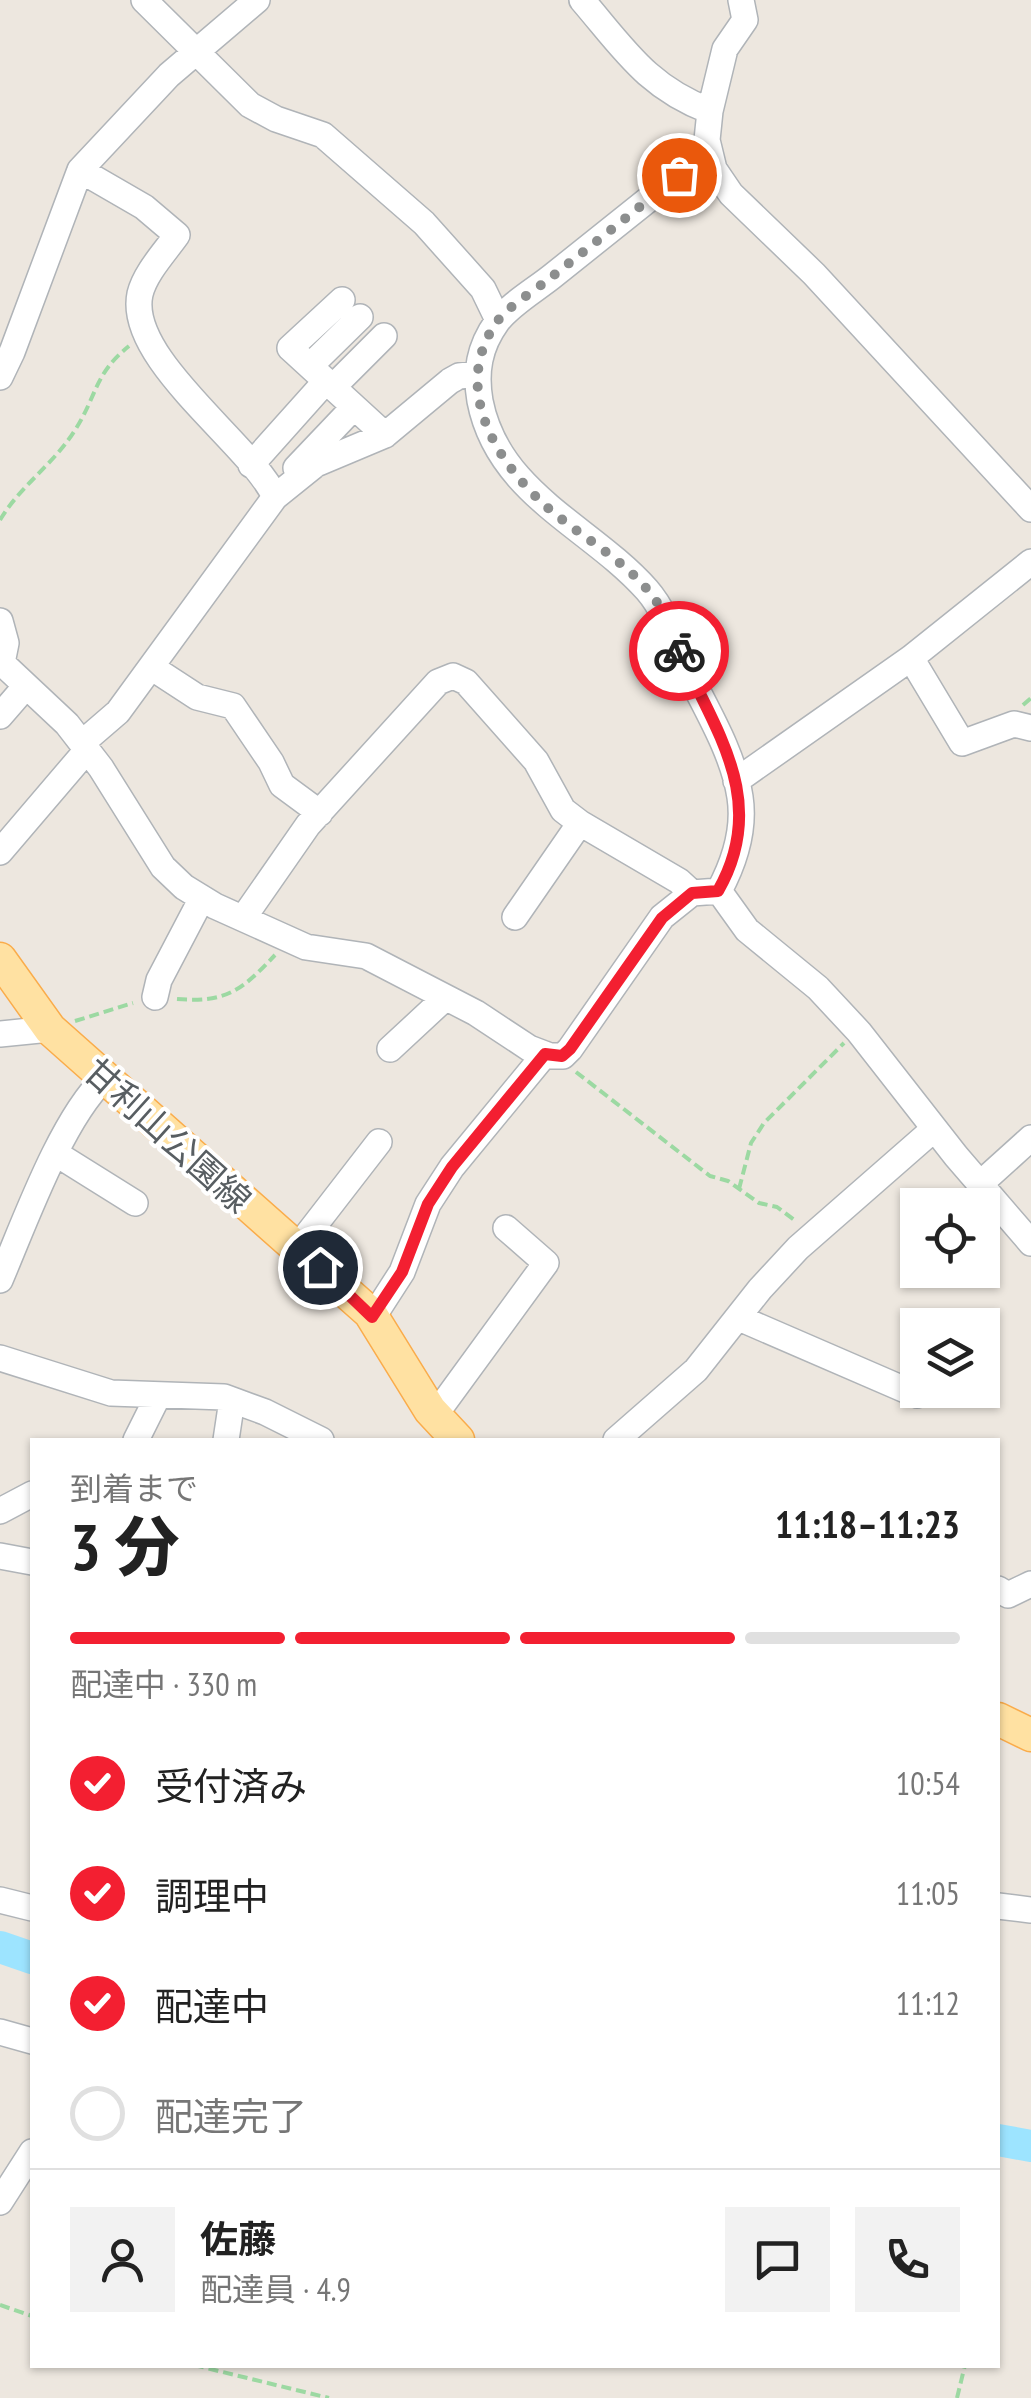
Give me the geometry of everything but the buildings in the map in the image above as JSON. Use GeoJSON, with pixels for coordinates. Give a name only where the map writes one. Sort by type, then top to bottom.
{"type":"FeatureCollection","features":[{"type":"Feature","properties":{"kind":"main road","name":"甘利山公園線"},"geometry":{"type":"LineString","coordinates":[[0,960],[50,1028],[104,1080],[372,1317],[435,1416],[456,1438]]}},
{"type":"Feature","properties":{"kind":"main road"},"geometry":{"type":"LineString","coordinates":[[1000,1719],[1031,1735]]}},
{"type":"Feature","properties":{"kind":"street"},"geometry":{"type":"LineString","coordinates":[[144,0],[250,105],[323,135],[424,223],[483,290],[498,320]]}},
{"type":"Feature","properties":{"kind":"street"},"geometry":{"type":"LineString","coordinates":[[0,376],[80,170],[170,75],[257,0]]}},
{"type":"Feature","properties":{"kind":"street"},"geometry":{"type":"LineString","coordinates":[[582,0],[646,74],[677,98],[710,111]]}},
{"type":"Feature","properties":{"kind":"street"},"geometry":{"type":"LineString","coordinates":[[741,0],[745,20],[725,49],[710,111],[707,140],[714,169],[731,194],[814,274],[1031,509]]}},
{"type":"Feature","properties":{"kind":"street"},"geometry":{"type":"LineString","coordinates":[[710,151],[498,320],[477,363],[484,420],[496,449],[519,480],[549,509],[626,568],[666,616],[736,781],[741,828],[730,871],[718,891]]}},
{"type":"Feature","properties":{"kind":"street"},"geometry":{"type":"LineString","coordinates":[[80,170],[144,207],[178,235],[139,296],[149,335],[164,364],[274,495]]}},
{"type":"Feature","properties":{"kind":"street"},"geometry":{"type":"LineString","coordinates":[[251,465],[322,377],[365,320],[290,348],[322,377],[386,435]]}},
{"type":"Feature","properties":{"kind":"street"},"geometry":{"type":"LineString","coordinates":[[274,495],[316,464],[386,435],[450,381],[478,374]]}},
{"type":"Feature","properties":{"kind":"street"},"geometry":{"type":"LineString","coordinates":[[0,852],[118,712],[274,495],[354,406]]}},
{"type":"Feature","properties":{"kind":"street"},"geometry":{"type":"LineString","coordinates":[[736,781],[910,658],[1031,562]]}},
{"type":"Feature","properties":{"kind":"street"},"geometry":{"type":"LineString","coordinates":[[0,621],[6,644],[2,663],[67,724],[163,867],[184,887],[306,948],[366,956],[476,1013],[529,1048],[554,1055]]}},
{"type":"Feature","properties":{"kind":"street"},"geometry":{"type":"LineString","coordinates":[[910,658],[962,743],[1014,724],[1031,728]]}},
{"type":"Feature","properties":{"kind":"street"},"geometry":{"type":"LineString","coordinates":[[151,667],[197,696],[233,706],[282,785],[320,813]]}},
{"type":"Feature","properties":{"kind":"street"},"geometry":{"type":"LineString","coordinates":[[244,917],[320,813],[438,682],[453,676],[466,682],[536,760],[563,810],[679,881],[692,893]]}},
{"type":"Feature","properties":{"kind":"street"},"geometry":{"type":"LineString","coordinates":[[0,716],[26,686]]}},
{"type":"Feature","properties":{"kind":"street"},"geometry":{"type":"LineString","coordinates":[[515,917],[580,823]]}},
{"type":"Feature","properties":{"kind":"street"},"geometry":{"type":"LineString","coordinates":[[372,1317],[402,1272],[428,1204],[452,1167],[554,1055],[662,918],[692,893],[718,891]]}},
{"type":"Feature","properties":{"kind":"street"},"geometry":{"type":"LineString","coordinates":[[718,891],[747,930],[818,988],[859,1032],[934,1129],[1031,1243]]}},
{"type":"Feature","properties":{"kind":"street"},"geometry":{"type":"LineString","coordinates":[[156,997],[158,980],[202,898]]}},
{"type":"Feature","properties":{"kind":"street"},"geometry":{"type":"LineString","coordinates":[[390,1049],[444,998]]}},
{"type":"Feature","properties":{"kind":"street"},"geometry":{"type":"LineString","coordinates":[[0,1034],[50,1028]]}},
{"type":"Feature","properties":{"kind":"street"},"geometry":{"type":"LineString","coordinates":[[0,1280],[55,1153],[94,1088],[104,1080]]}},
{"type":"Feature","properties":{"kind":"street"},"geometry":{"type":"LineString","coordinates":[[618,1438],[696,1370],[760,1289],[813,1235],[934,1129]]}},
{"type":"Feature","properties":{"kind":"street"},"geometry":{"type":"LineString","coordinates":[[980,1184],[1031,1138]]}},
{"type":"Feature","properties":{"kind":"street"},"geometry":{"type":"LineString","coordinates":[[297,1248],[379,1142]]}},
{"type":"Feature","properties":{"kind":"street"},"geometry":{"type":"LineString","coordinates":[[55,1153],[134,1203]]}},
{"type":"Feature","properties":{"kind":"street"},"geometry":{"type":"LineString","coordinates":[[435,1416],[546,1263],[506,1228]]}},
{"type":"Feature","properties":{"kind":"street"},"geometry":{"type":"LineString","coordinates":[[739,1318],[900,1388]]}},
{"type":"Feature","properties":{"kind":"street"},"geometry":{"type":"LineString","coordinates":[[0,1358],[111,1393],[232,1400],[314,1438]]}},
{"type":"Feature","properties":{"kind":"street"},"geometry":{"type":"LineString","coordinates":[[137,1438],[158,1396]]}},
{"type":"Feature","properties":{"kind":"street"},"geometry":{"type":"LineString","coordinates":[[226,1438],[232,1400]]}},
{"type":"Feature","properties":{"kind":"street"},"geometry":{"type":"LineString","coordinates":[[0,1511],[30,1495]]}},
{"type":"Feature","properties":{"kind":"street"},"geometry":{"type":"LineString","coordinates":[[0,1556],[30,1562]]}},
{"type":"Feature","properties":{"kind":"street"},"geometry":{"type":"LineString","coordinates":[[1000,1590],[1008,1596],[1031,1584]]}},
{"type":"Feature","properties":{"kind":"street"},"geometry":{"type":"LineString","coordinates":[[0,1900],[30,1908]]}},
{"type":"Feature","properties":{"kind":"street"},"geometry":{"type":"LineString","coordinates":[[1000,1906],[1031,1910]]}},
{"type":"Feature","properties":{"kind":"street"},"geometry":{"type":"LineString","coordinates":[[0,2032],[30,2040]]}},
{"type":"Feature","properties":{"kind":"street"},"geometry":{"type":"LineString","coordinates":[[0,2202],[30,2155]]}},
{"type":"Feature","properties":{"kind":"path"},"geometry":{"type":"LineString","coordinates":[[0,520],[12,498],[50,462],[76,429],[99,377],[128,346],[149,335]]}},
{"type":"Feature","properties":{"kind":"path"},"geometry":{"type":"LineString","coordinates":[[738,1189],[751,1143],[764,1122],[832,1052],[859,1032]]}},
{"type":"Feature","properties":{"kind":"path"},"geometry":{"type":"LineString","coordinates":[[554,1055],[710,1176],[759,1203],[777,1206],[813,1235]]}},
{"type":"Feature","properties":{"kind":"path"},"geometry":{"type":"LineString","coordinates":[[0,2304],[30,2315]]}},
{"type":"Feature","properties":{"kind":"path"},"geometry":{"type":"LineString","coordinates":[[206,2368],[328,2398]]}},
{"type":"Feature","properties":{"kind":"path"},"geometry":{"type":"LineString","coordinates":[[957,2398],[964,2368]]}},
{"type":"Feature","properties":{"kind":"waterway"},"geometry":{"type":"LineString","coordinates":[[0,1947],[30,1957]]}},
{"type":"Feature","properties":{"kind":"waterway"},"geometry":{"type":"LineString","coordinates":[[1000,2140],[1031,2146]]}},
{"type":"Feature","properties":{"kind":"way so far"},"geometry":{"type":"LineString","coordinates":[[679,175],[498,320],[477,363],[484,420],[496,449],[519,480],[549,509],[626,568],[649,593],[666,616],[679,651]]}},
{"type":"Feature","properties":{"kind":"route"},"geometry":{"type":"LineString","coordinates":[[320,1267],[372,1317],[402,1272],[428,1204],[452,1167],[545,1054],[562,1056],[570,1049],[662,918],[692,893],[718,891],[730,871],[741,828],[740,797],[732,767],[679,651]]}}]}
